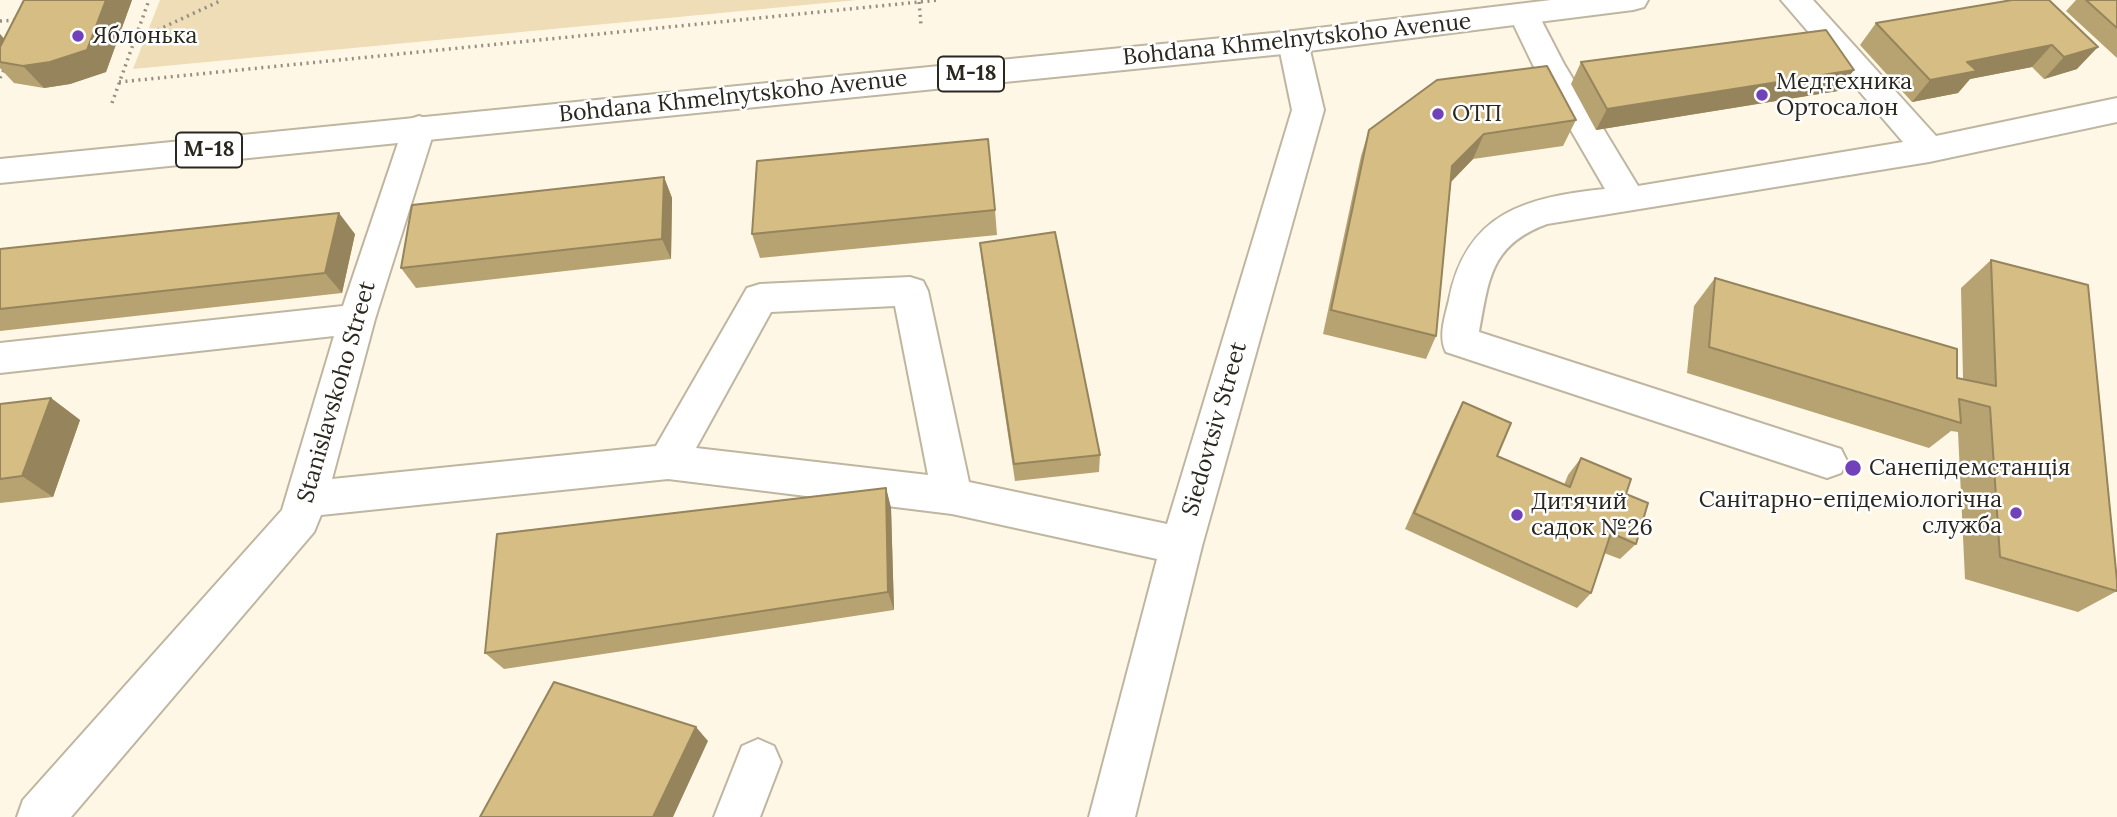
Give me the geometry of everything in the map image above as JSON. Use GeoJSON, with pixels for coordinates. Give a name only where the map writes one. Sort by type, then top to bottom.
{"type":"FeatureCollection","features":[{"type":"Feature","properties":{"kind":"main road","name":"Bohdana Khmelnytskoho Avenue"},"geometry":{"type":"LineString","coordinates":[[0,171],[1293,42],[1633,0]]}},
{"type":"Feature","properties":{"kind":"main road"},"geometry":{"type":"LineString","coordinates":[[1796,0],[1929,150]]}},
{"type":"Feature","properties":{"kind":"main road"},"geometry":{"type":"LineString","coordinates":[[1524,15],[1549,65],[1629,200]]}},
{"type":"Feature","properties":{"kind":"main road","name":"Siedovtsiv Street"},"geometry":{"type":"LineString","coordinates":[[1112,817],[1181,546],[1308,110],[1293,42]]}},
{"type":"Feature","properties":{"kind":"main road"},"geometry":{"type":"LineString","coordinates":[[1827,461],[1459,341],[1477,263],[1506,226],[1555,208],[1629,200],[1929,150],[2117,110]]}},
{"type":"Feature","properties":{"kind":"main road","name":"Stanislavskoho Street"},"geometry":{"type":"LineString","coordinates":[[40,817],[300,519],[356,319],[419,128]]}},
{"type":"Feature","properties":{"kind":"main road"},"geometry":{"type":"LineString","coordinates":[[668,462],[760,298],[910,291],[952,496]]}},
{"type":"Feature","properties":{"kind":"main road"},"geometry":{"type":"LineString","coordinates":[[0,358],[356,319]]}},
{"type":"Feature","properties":{"kind":"main road"},"geometry":{"type":"LineString","coordinates":[[306,499],[668,462],[952,496],[1181,546]]}},
{"type":"Feature","properties":{"kind":"main road"},"geometry":{"type":"LineString","coordinates":[[737,817],[758,762]]}},
{"type":"Feature","properties":{"kind":"path"},"geometry":{"type":"LineString","coordinates":[[112,103],[149,0]]}},
{"type":"Feature","properties":{"kind":"path"},"geometry":{"type":"LineString","coordinates":[[134,42],[222,0]]}},
{"type":"Feature","properties":{"kind":"path"},"geometry":{"type":"LineString","coordinates":[[119,82],[939,0]]}},
{"type":"Feature","properties":{"kind":"path"},"geometry":{"type":"LineString","coordinates":[[919,1],[921,25]]}},
{"type":"Feature","properties":{"kind":"path"},"geometry":{"type":"LineString","coordinates":[[0,21],[28,20]]}},
{"type":"Feature","properties":{"kind":"path"},"geometry":{"type":"LineString","coordinates":[[0,78],[11,55]]}},
{"type":"Feature","properties":{"kind":"shaded area"},"geometry":{"type":"Polygon","coordinates":[[[160,0],[857,0],[133,69],[160,0]]]}},
{"type":"Feature","properties":{"kind":"building"},"geometry":{"type":"Polygon","coordinates":[[[24,0],[106,0],[87,50],[50,62],[23,66],[0,62],[0,47],[24,0]]]}},
{"type":"Feature","properties":{"kind":"building"},"geometry":{"type":"Polygon","coordinates":[[[2012,0],[2049,0],[2098,47],[2064,57],[2052,45],[1967,62],[1977,71],[1930,80],[1876,23],[2012,0]]]}},
{"type":"Feature","properties":{"kind":"building"},"geometry":{"type":"Polygon","coordinates":[[[2086,0],[2117,0],[2117,28],[2086,0]]]}},
{"type":"Feature","properties":{"kind":"building"},"geometry":{"type":"Polygon","coordinates":[[[1826,30],[1854,70],[1607,109],[1581,62],[1826,30]]]}},
{"type":"Feature","properties":{"kind":"building"},"geometry":{"type":"Polygon","coordinates":[[[1547,66],[1576,120],[1484,134],[1452,166],[1436,336],[1331,310],[1369,130],[1437,80],[1547,66]]]}},
{"type":"Feature","properties":{"kind":"building"},"geometry":{"type":"Polygon","coordinates":[[[988,139],[995,210],[752,234],[757,161],[988,139]]]}},
{"type":"Feature","properties":{"kind":"building"},"geometry":{"type":"Polygon","coordinates":[[[664,177],[662,239],[401,268],[412,205],[664,177]]]}},
{"type":"Feature","properties":{"kind":"building"},"geometry":{"type":"Polygon","coordinates":[[[339,213],[325,273],[0,309],[0,249],[339,213]]]}},
{"type":"Feature","properties":{"kind":"building"},"geometry":{"type":"Polygon","coordinates":[[[1055,232],[1100,455],[1014,464],[980,243],[1055,232]]]}},
{"type":"Feature","properties":{"kind":"building"},"geometry":{"type":"Polygon","coordinates":[[[1991,260],[2088,285],[2117,591],[2000,557],[1990,407],[1959,399],[1961,423],[1709,347],[1715,278],[1957,349],[1957,378],[1996,386],[1991,260]]]}},
{"type":"Feature","properties":{"kind":"building"},"geometry":{"type":"Polygon","coordinates":[[[51,398],[22,476],[0,479],[0,404],[51,398]]]}},
{"type":"Feature","properties":{"kind":"building","name":"Дитячий садок №26"},"geometry":{"type":"Polygon","coordinates":[[[1463,402],[1511,423],[1497,456],[1570,487],[1581,458],[1631,479],[1626,494],[1648,503],[1636,544],[1611,533],[1591,593],[1414,513],[1463,402]]]}},
{"type":"Feature","properties":{"kind":"building"},"geometry":{"type":"Polygon","coordinates":[[[886,488],[888,592],[485,653],[497,534],[886,488]]]}},
{"type":"Feature","properties":{"kind":"building"},"geometry":{"type":"Polygon","coordinates":[[[554,682],[696,727],[653,817],[480,817],[554,682]]]}},
{"type":"Feature","properties":{"kind":"place","name":"Яблонька"},"geometry":{"type":"Point","coordinates":[78,36]}},
{"type":"Feature","properties":{"kind":"place","name":"Медтехника Ортосалон"},"geometry":{"type":"Point","coordinates":[1762,95]}},
{"type":"Feature","properties":{"kind":"place","name":"ОТП"},"geometry":{"type":"Point","coordinates":[1438,114]}},
{"type":"Feature","properties":{"kind":"place","name":"Санепідемстанція"},"geometry":{"type":"Point","coordinates":[1853,468]}},
{"type":"Feature","properties":{"kind":"place","name":"Санітарно-епідеміологічна служба"},"geometry":{"type":"Point","coordinates":[2016,513]}},
{"type":"Feature","properties":{"kind":"place","name":"Дитячий садок №26"},"geometry":{"type":"Point","coordinates":[1517,515]}}]}
